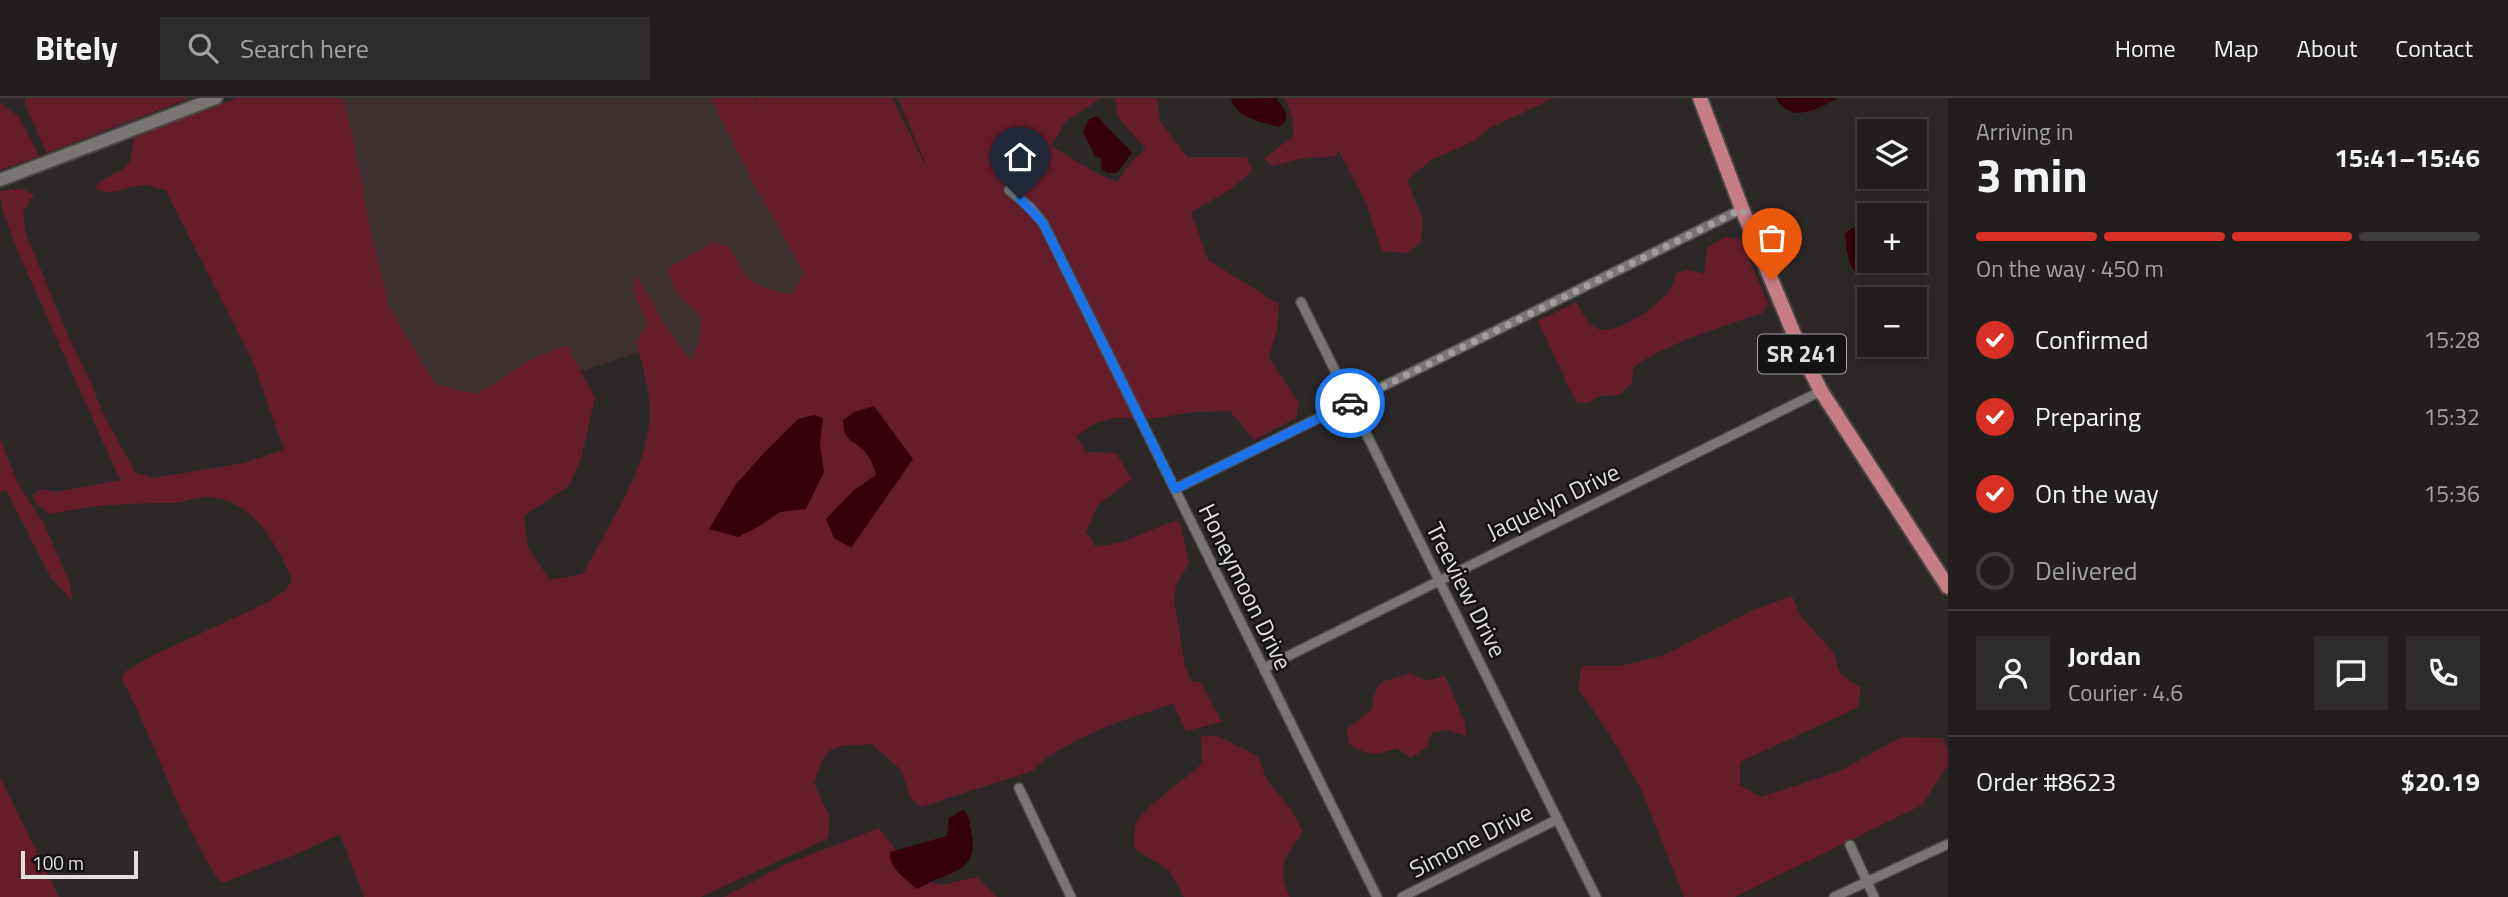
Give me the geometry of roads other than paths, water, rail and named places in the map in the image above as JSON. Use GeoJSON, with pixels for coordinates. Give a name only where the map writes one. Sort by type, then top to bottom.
{"type":"FeatureCollection","features":[{"type":"Feature","properties":{"kind":"main road"},"geometry":{"type":"LineString","coordinates":[[0,180],[216,98]]}},
{"type":"Feature","properties":{"kind":"main road","name":"SR 241"},"geometry":{"type":"LineString","coordinates":[[1700,98],[1742,209],[1803,356],[1821,391],[1948,587]]}},
{"type":"Feature","properties":{"kind":"street","name":"Honeymoon Drive"},"geometry":{"type":"LineString","coordinates":[[1009,190],[1031,208],[1043,223],[1377,897]]}},
{"type":"Feature","properties":{"kind":"street"},"geometry":{"type":"LineString","coordinates":[[1175,489],[1742,209]]}},
{"type":"Feature","properties":{"kind":"street","name":"Treeview Drive"},"geometry":{"type":"LineString","coordinates":[[1301,302],[1596,897]]}},
{"type":"Feature","properties":{"kind":"street","name":"Jaquelyn Drive"},"geometry":{"type":"LineString","coordinates":[[1264,668],[1821,391]]}},
{"type":"Feature","properties":{"kind":"street"},"geometry":{"type":"LineString","coordinates":[[1019,788],[1071,897]]}},
{"type":"Feature","properties":{"kind":"street","name":"Simone Drive"},"geometry":{"type":"LineString","coordinates":[[1402,897],[1558,819]]}},
{"type":"Feature","properties":{"kind":"street"},"geometry":{"type":"LineString","coordinates":[[1834,897],[1948,844]]}},
{"type":"Feature","properties":{"kind":"street"},"geometry":{"type":"LineString","coordinates":[[1850,845],[1874,897]]}}]}
